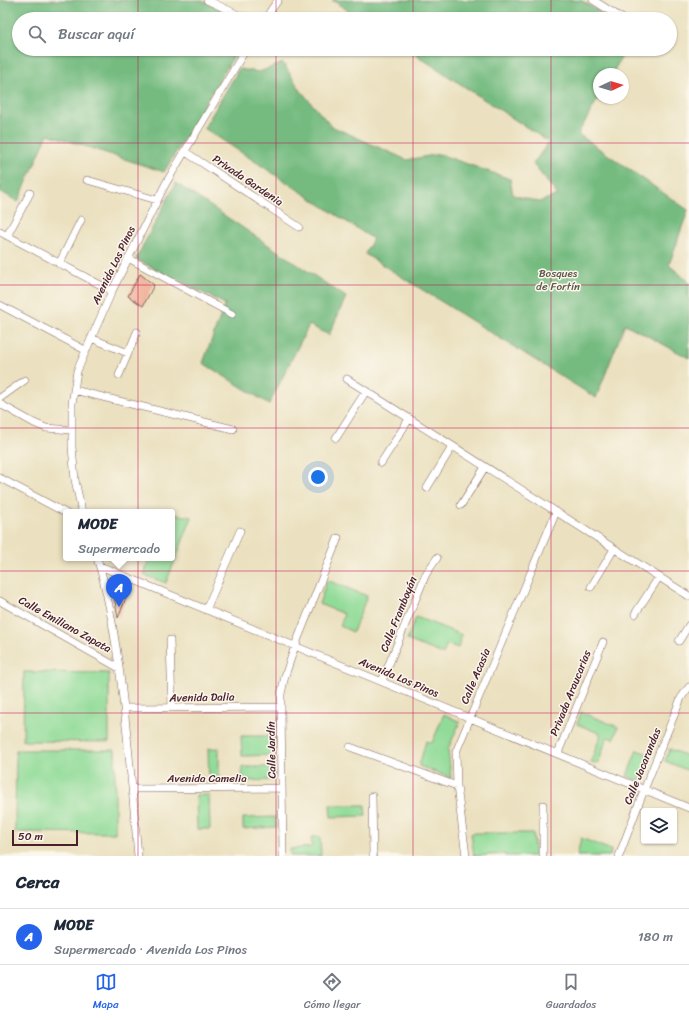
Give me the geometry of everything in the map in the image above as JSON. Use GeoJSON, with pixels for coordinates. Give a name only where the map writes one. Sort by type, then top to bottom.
{"type":"FeatureCollection","features":[{"type":"Feature","properties":{"kind":"street"},"geometry":{"type":"LineString","coordinates":[[207,0],[232,12]]}},
{"type":"Feature","properties":{"kind":"street"},"geometry":{"type":"LineString","coordinates":[[270,12],[278,0]]}},
{"type":"Feature","properties":{"kind":"street"},"geometry":{"type":"LineString","coordinates":[[592,0],[612,12]]}},
{"type":"Feature","properties":{"kind":"street","name":"Avenida Los Pinos"},"geometry":{"type":"LineString","coordinates":[[81,509],[75,480],[72,430],[74,390],[77,371],[90,338],[157,200],[184,151],[242,56]]}},
{"type":"Feature","properties":{"kind":"street","name":"Privada Gardenia"},"geometry":{"type":"LineString","coordinates":[[184,151],[299,227]]}},
{"type":"Feature","properties":{"kind":"street"},"geometry":{"type":"LineString","coordinates":[[87,180],[157,200]]}},
{"type":"Feature","properties":{"kind":"street"},"geometry":{"type":"LineString","coordinates":[[30,193],[3,234],[112,291]]}},
{"type":"Feature","properties":{"kind":"street"},"geometry":{"type":"LineString","coordinates":[[59,264],[81,220]]}},
{"type":"Feature","properties":{"kind":"street"},"geometry":{"type":"LineString","coordinates":[[128,258],[232,314]]}},
{"type":"Feature","properties":{"kind":"street"},"geometry":{"type":"LineString","coordinates":[[0,305],[85,350]]}},
{"type":"Feature","properties":{"kind":"street"},"geometry":{"type":"LineString","coordinates":[[119,375],[137,332]]}},
{"type":"Feature","properties":{"kind":"street"},"geometry":{"type":"LineString","coordinates":[[90,338],[128,353]]}},
{"type":"Feature","properties":{"kind":"street"},"geometry":{"type":"LineString","coordinates":[[347,379],[689,596]]}},
{"type":"Feature","properties":{"kind":"street"},"geometry":{"type":"LineString","coordinates":[[0,398],[25,380]]}},
{"type":"Feature","properties":{"kind":"street"},"geometry":{"type":"LineString","coordinates":[[74,390],[233,429]]}},
{"type":"Feature","properties":{"kind":"street"},"geometry":{"type":"LineString","coordinates":[[336,438],[366,391]]}},
{"type":"Feature","properties":{"kind":"street"},"geometry":{"type":"LineString","coordinates":[[0,404],[34,424],[46,428],[72,430]]}},
{"type":"Feature","properties":{"kind":"street"},"geometry":{"type":"LineString","coordinates":[[381,463],[409,419]]}},
{"type":"Feature","properties":{"kind":"street"},"geometry":{"type":"LineString","coordinates":[[427,488],[452,447]]}},
{"type":"Feature","properties":{"kind":"street"},"geometry":{"type":"LineString","coordinates":[[461,505],[485,467]]}},
{"type":"Feature","properties":{"kind":"street"},"geometry":{"type":"LineString","coordinates":[[0,478],[63,510]]}},
{"type":"Feature","properties":{"kind":"street","name":"Calle Acasia"},"geometry":{"type":"LineString","coordinates":[[466,856],[457,786],[456,752],[556,512]]}},
{"type":"Feature","properties":{"kind":"street"},"geometry":{"type":"LineString","coordinates":[[206,610],[240,531]]}},
{"type":"Feature","properties":{"kind":"street","name":"Calle Jardín"},"geometry":{"type":"LineString","coordinates":[[283,856],[281,707],[283,683],[295,646],[338,538]]}},
{"type":"Feature","properties":{"kind":"street"},"geometry":{"type":"LineString","coordinates":[[591,587],[614,549]]}},
{"type":"Feature","properties":{"kind":"street","name":"Calle Framboyán"},"geometry":{"type":"LineString","coordinates":[[382,681],[426,574],[437,558]]}},
{"type":"Feature","properties":{"kind":"street"},"geometry":{"type":"LineString","coordinates":[[98,561],[108,599],[119,668],[138,856]]}},
{"type":"Feature","properties":{"kind":"street","name":"Avenida Los Pinos"},"geometry":{"type":"LineString","coordinates":[[100,566],[689,808]]}},
{"type":"Feature","properties":{"kind":"street"},"geometry":{"type":"LineString","coordinates":[[635,614],[659,577]]}},
{"type":"Feature","properties":{"kind":"street","name":"Calle Emiliano Zapata"},"geometry":{"type":"LineString","coordinates":[[0,601],[119,668]]}},
{"type":"Feature","properties":{"kind":"street"},"geometry":{"type":"LineString","coordinates":[[679,641],[689,625]]}},
{"type":"Feature","properties":{"kind":"street"},"geometry":{"type":"LineString","coordinates":[[170,640],[172,708]]}},
{"type":"Feature","properties":{"kind":"street","name":"Privada Araucarias"},"geometry":{"type":"LineString","coordinates":[[558,753],[603,642]]}},
{"type":"Feature","properties":{"kind":"street","name":"Calle Jacarandas"},"geometry":{"type":"LineString","coordinates":[[619,856],[681,698],[689,687]]}},
{"type":"Feature","properties":{"kind":"street","name":"Avenida Dalia"},"geometry":{"type":"LineString","coordinates":[[124,708],[281,707]]}},
{"type":"Feature","properties":{"kind":"street"},"geometry":{"type":"LineString","coordinates":[[350,747],[457,786]]}},
{"type":"Feature","properties":{"kind":"street","name":"Avenida Camelia"},"geometry":{"type":"LineString","coordinates":[[132,789],[282,788]]}},
{"type":"Feature","properties":{"kind":"street"},"geometry":{"type":"LineString","coordinates":[[372,796],[373,856]]}},
{"type":"Feature","properties":{"kind":"street"},"geometry":{"type":"LineString","coordinates":[[542,805],[542,856]]}},
{"type":"Feature","properties":{"kind":"green space"},"geometry":{"type":"Polygon","coordinates":[[[0,0],[201,0],[228,12],[12,12],[12,56],[234,56],[164,172],[48,134],[18,202],[0,191],[0,0]]]}},
{"type":"Feature","properties":{"kind":"green space"},"geometry":{"type":"Polygon","coordinates":[[[332,0],[581,0],[599,12],[350,12],[332,0]]]}},
{"type":"Feature","properties":{"kind":"green space","name":"Bosques de Fortín"},"geometry":{"type":"Polygon","coordinates":[[[418,56],[622,56],[615,68],[593,68],[593,104],[595,104],[578,134],[688,210],[669,265],[689,282],[689,358],[625,324],[596,398],[365,254],[373,239],[204,128],[239,69],[259,72],[283,63],[301,91],[331,126],[407,160],[439,154],[510,179],[513,195],[539,202],[558,195],[533,164],[549,142],[418,56]]]}},
{"type":"Feature","properties":{"kind":"green space"},"geometry":{"type":"Polygon","coordinates":[[[176,183],[346,297],[329,335],[309,325],[269,404],[203,363],[225,304],[136,259],[176,183]]]}},
{"type":"Feature","properties":{"kind":"green space"},"geometry":{"type":"Polygon","coordinates":[[[175,514],[192,517],[175,560],[175,514]]]}},
{"type":"Feature","properties":{"kind":"green space"},"geometry":{"type":"Polygon","coordinates":[[[149,561],[175,561],[166,583],[144,575],[149,561]]]}},
{"type":"Feature","properties":{"kind":"green space"},"geometry":{"type":"Polygon","coordinates":[[[327,580],[367,596],[353,632],[340,626],[344,614],[319,604],[327,580]]]}},
{"type":"Feature","properties":{"kind":"green space"},"geometry":{"type":"Polygon","coordinates":[[[416,617],[462,635],[458,648],[447,644],[443,654],[407,640],[416,617]]]}},
{"type":"Feature","properties":{"kind":"green space"},"geometry":{"type":"Polygon","coordinates":[[[24,672],[109,673],[109,742],[23,741],[24,672]]]}},
{"type":"Feature","properties":{"kind":"green space"},"geometry":{"type":"Polygon","coordinates":[[[581,712],[618,727],[614,739],[607,737],[598,764],[591,762],[601,734],[577,724],[581,712]]]}},
{"type":"Feature","properties":{"kind":"green space"},"geometry":{"type":"Polygon","coordinates":[[[444,714],[460,722],[448,749],[451,778],[419,766],[426,741],[432,743],[444,714]]]}},
{"type":"Feature","properties":{"kind":"green space"},"geometry":{"type":"Polygon","coordinates":[[[241,736],[275,736],[275,755],[242,756],[241,736]]]}},
{"type":"Feature","properties":{"kind":"green space"},"geometry":{"type":"Polygon","coordinates":[[[219,748],[219,782],[209,782],[208,749],[219,748]]]}},
{"type":"Feature","properties":{"kind":"green space"},"geometry":{"type":"Polygon","coordinates":[[[670,749],[689,757],[689,771],[665,761],[670,749]]]}},
{"type":"Feature","properties":{"kind":"green space"},"geometry":{"type":"Polygon","coordinates":[[[16,750],[115,750],[115,833],[15,832],[16,750]]]}},
{"type":"Feature","properties":{"kind":"green space"},"geometry":{"type":"Polygon","coordinates":[[[637,750],[651,755],[640,781],[627,776],[637,750]]]}},
{"type":"Feature","properties":{"kind":"green space"},"geometry":{"type":"Polygon","coordinates":[[[242,767],[275,767],[275,780],[243,781],[242,767]]]}},
{"type":"Feature","properties":{"kind":"green space"},"geometry":{"type":"Polygon","coordinates":[[[196,795],[209,795],[210,829],[197,829],[196,795]]]}},
{"type":"Feature","properties":{"kind":"green space"},"geometry":{"type":"Polygon","coordinates":[[[330,805],[365,805],[366,816],[331,817],[330,805]]]}},
{"type":"Feature","properties":{"kind":"green space"},"geometry":{"type":"Polygon","coordinates":[[[275,817],[276,827],[243,829],[243,818],[275,817]]]}},
{"type":"Feature","properties":{"kind":"green space"},"geometry":{"type":"Polygon","coordinates":[[[471,833],[533,833],[535,856],[505,856],[505,854],[474,856],[471,833]]]}},
{"type":"Feature","properties":{"kind":"green space"},"geometry":{"type":"Polygon","coordinates":[[[311,837],[320,837],[321,856],[291,856],[290,849],[312,847],[311,837]]]}},
{"type":"Feature","properties":{"kind":"green space"},"geometry":{"type":"Polygon","coordinates":[[[581,838],[611,850],[610,856],[577,856],[581,838]]]}},
{"type":"Feature","properties":{"kind":"building"},"geometry":{"type":"Polygon","coordinates":[[[140,274],[154,285],[143,306],[128,296],[140,274]]]}},
{"type":"Feature","properties":{"kind":"building"},"geometry":{"type":"Polygon","coordinates":[[[128,593],[118,618],[114,596],[128,593]]]}},
{"type":"Feature","properties":{"kind":"place","name":"MODE"},"geometry":{"type":"Point","coordinates":[119,607]}}]}
